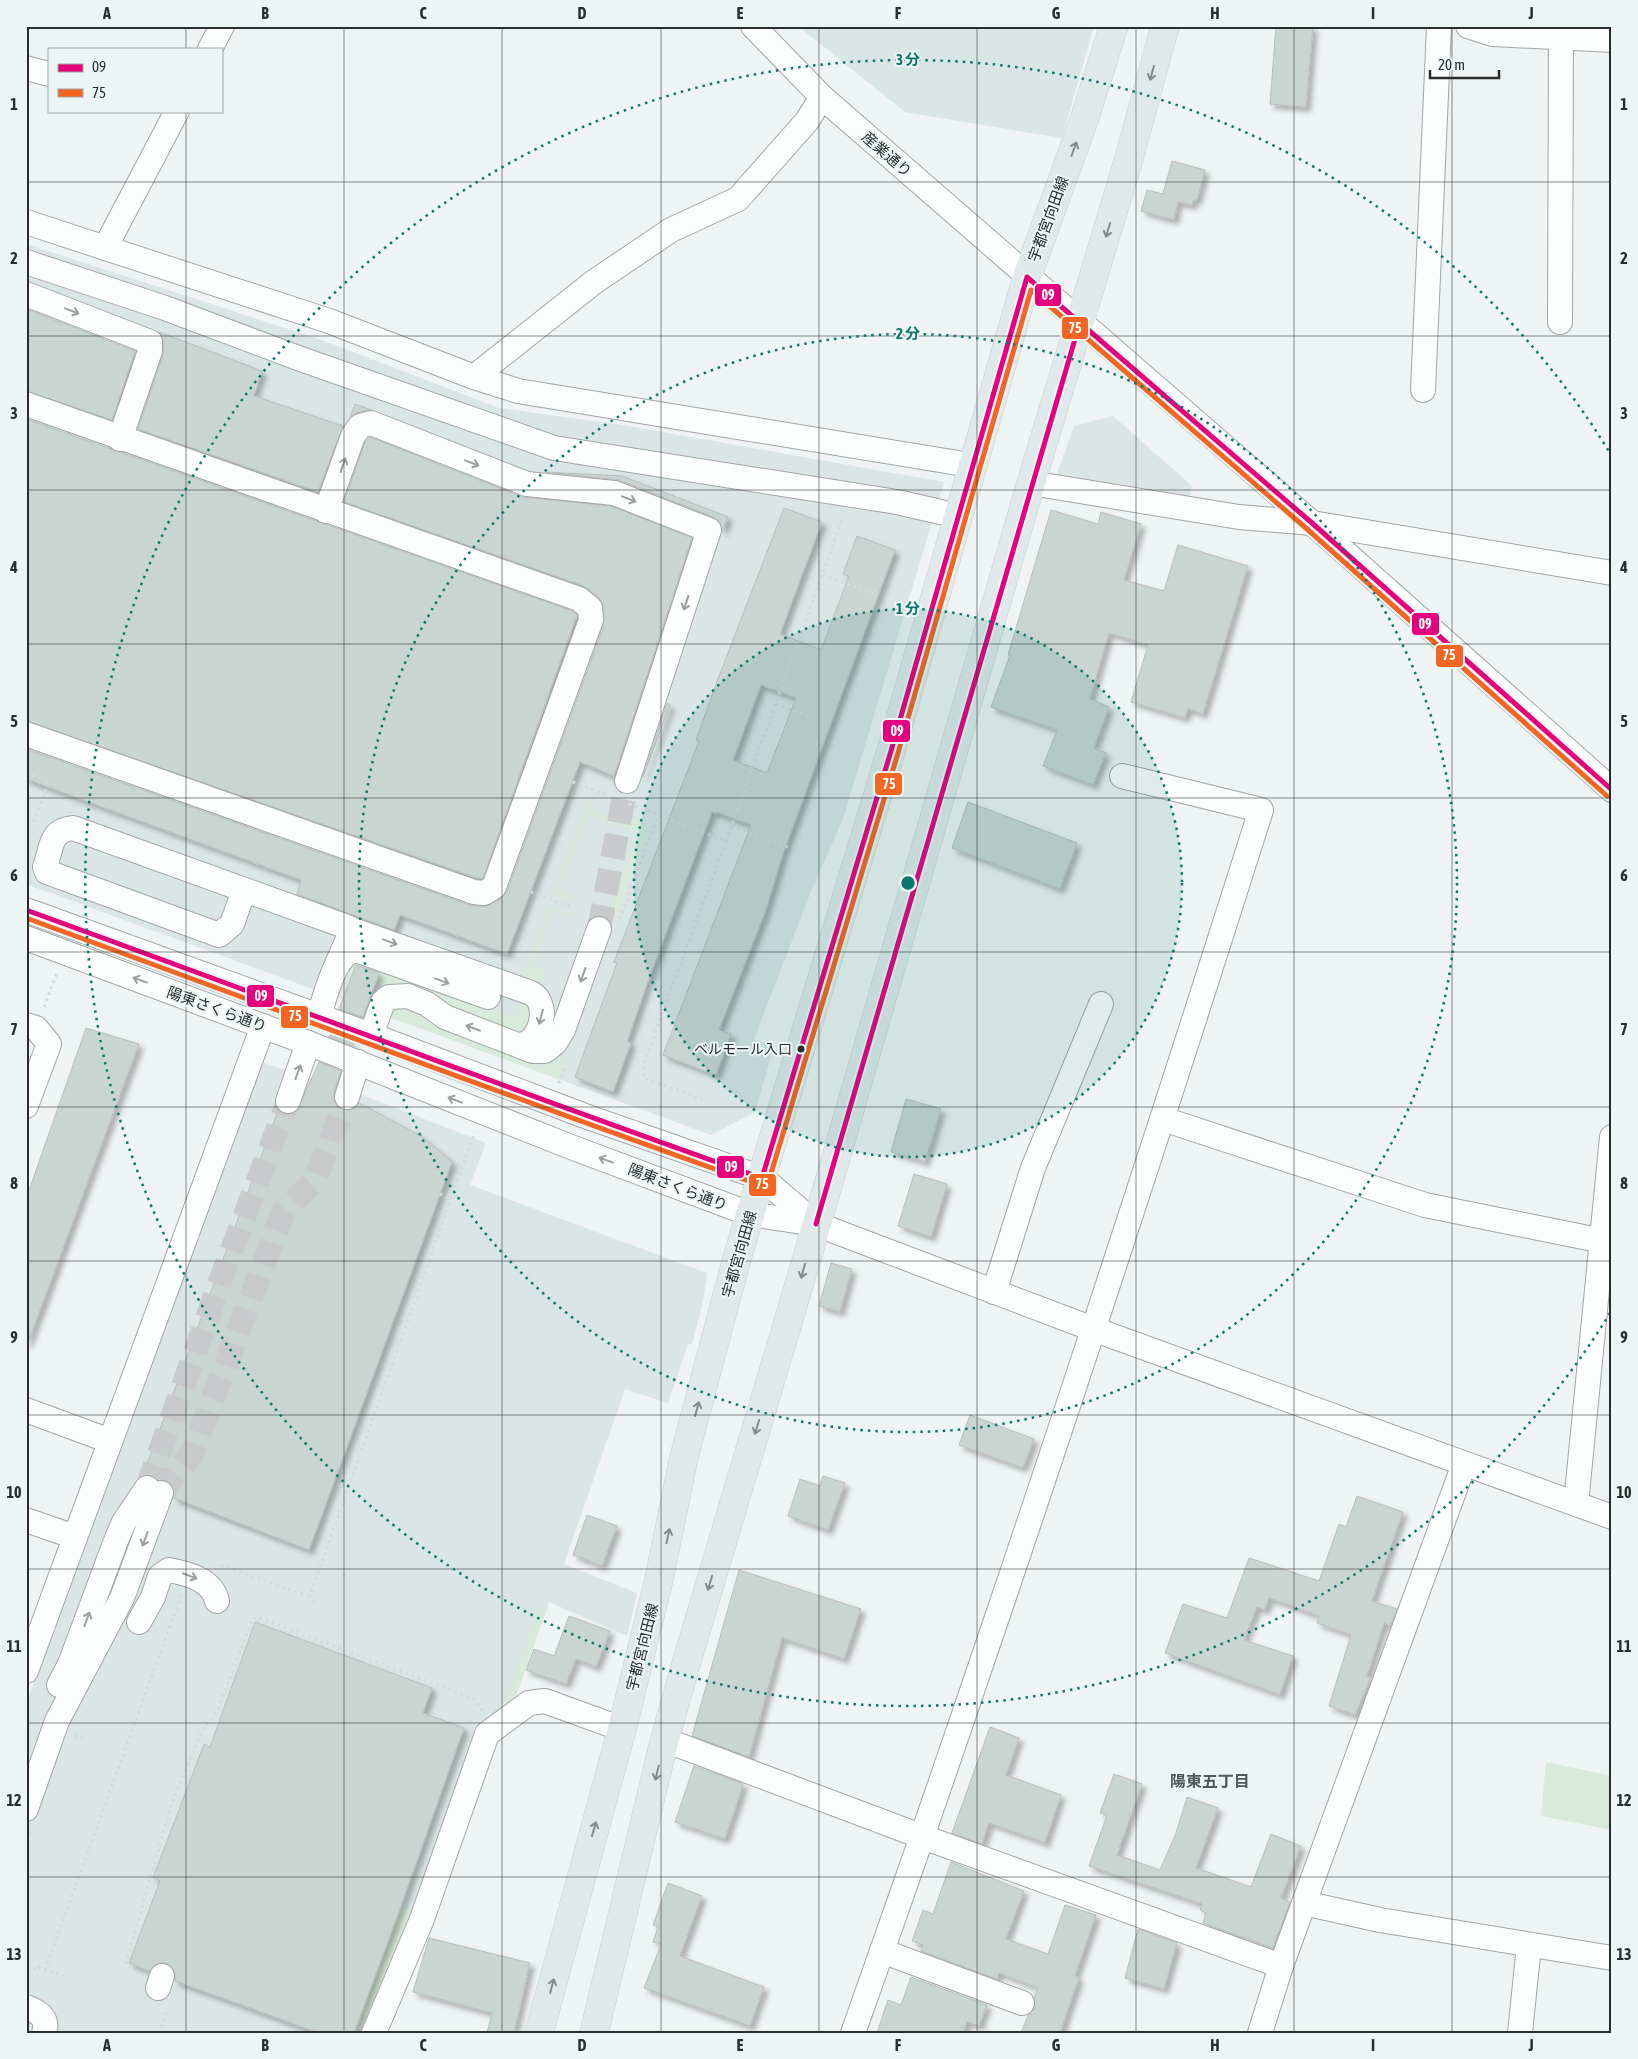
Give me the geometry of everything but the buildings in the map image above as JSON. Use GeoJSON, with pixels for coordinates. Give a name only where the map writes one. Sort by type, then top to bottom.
{"type":"FeatureCollection","features":[{"type":"Feature","properties":{"kind":"main road","name":"宇都宮向田線"},"geometry":{"type":"LineString","coordinates":[[539,2033],[622,1729],[659,1579],[684,1456],[750,1214],[891,752],[1027,277],[1083,123],[1114,26]]}},
{"type":"Feature","properties":{"kind":"main road"},"geometry":{"type":"LineString","coordinates":[[594,2033],[664,1742],[1031,483],[1128,162],[1165,26]]}},
{"type":"Feature","properties":{"kind":"street"},"geometry":{"type":"LineString","coordinates":[[211,48],[222,26]]}},
{"type":"Feature","properties":{"kind":"street","name":"産業通り"},"geometry":{"type":"LineString","coordinates":[[753,26],[822,97],[1080,322]]}},
{"type":"Feature","properties":{"kind":"street"},"geometry":{"type":"LineString","coordinates":[[1422,390],[1439,26]]}},
{"type":"Feature","properties":{"kind":"street"},"geometry":{"type":"LineString","coordinates":[[1468,26],[1562,38],[1612,40]]}},
{"type":"Feature","properties":{"kind":"street"},"geometry":{"type":"LineString","coordinates":[[1560,322],[1562,38]]}},
{"type":"Feature","properties":{"kind":"street"},"geometry":{"type":"LineString","coordinates":[[26,68],[48,74]]}},
{"type":"Feature","properties":{"kind":"street"},"geometry":{"type":"LineString","coordinates":[[474,377],[594,282],[671,230],[738,199],[807,120],[822,97]]}},
{"type":"Feature","properties":{"kind":"street"},"geometry":{"type":"LineString","coordinates":[[105,248],[175,112]]}},
{"type":"Feature","properties":{"kind":"street"},"geometry":{"type":"LineString","coordinates":[[26,222],[329,321],[474,377],[518,390],[958,463],[972,468]]}},
{"type":"Feature","properties":{"kind":"street"},"geometry":{"type":"LineString","coordinates":[[26,262],[165,308],[291,355],[554,448],[897,502],[958,516]]}},
{"type":"Feature","properties":{"kind":"street"},"geometry":{"type":"LineString","coordinates":[[26,294],[150,342],[150,351],[120,439]]}},
{"type":"Feature","properties":{"kind":"street"},"geometry":{"type":"LineString","coordinates":[[1080,322],[1312,523],[1612,790]]}},
{"type":"Feature","properties":{"kind":"street"},"geometry":{"type":"LineString","coordinates":[[26,404],[120,439],[578,599],[590,608],[591,620],[494,887],[484,893],[474,892],[26,734]]}},
{"type":"Feature","properties":{"kind":"street"},"geometry":{"type":"LineString","coordinates":[[326,511],[353,436],[360,426],[371,424],[527,484],[614,493],[709,530],[622,794]]}},
{"type":"Feature","properties":{"kind":"street"},"geometry":{"type":"LineString","coordinates":[[1031,483],[1239,517],[1312,523],[1612,573]]}},
{"type":"Feature","properties":{"kind":"street"},"geometry":{"type":"LineString","coordinates":[[853,2033],[923,1837],[1093,1329],[1163,1119],[1261,810],[1122,776]]}},
{"type":"Feature","properties":{"kind":"street"},"geometry":{"type":"LineString","coordinates":[[244,890],[232,924],[220,935],[46,872],[46,867],[56,834],[61,829],[73,828],[244,890],[349,931],[539,997],[543,1006],[535,1037],[519,1046]]}},
{"type":"Feature","properties":{"kind":"street","name":"陽東さくら通り"},"geometry":{"type":"LineString","coordinates":[[26,910],[371,1035],[585,1116],[762,1178],[816,1224]]}},
{"type":"Feature","properties":{"kind":"street"},"geometry":{"type":"LineString","coordinates":[[371,1035],[383,1002],[389,997],[408,996],[427,1004],[445,1017],[533,1051],[545,1051],[554,1043],[569,1016],[600,929]]}},
{"type":"Feature","properties":{"kind":"street"},"geometry":{"type":"LineString","coordinates":[[318,1016],[349,931]]}},
{"type":"Feature","properties":{"kind":"street","name":"陽東さくら通り"},"geometry":{"type":"LineString","coordinates":[[26,938],[358,1062],[571,1147],[750,1214],[816,1224]]}},
{"type":"Feature","properties":{"kind":"street"},"geometry":{"type":"LineString","coordinates":[[334,972],[340,960],[349,951],[356,950],[488,997]]}},
{"type":"Feature","properties":{"kind":"street"},"geometry":{"type":"LineString","coordinates":[[994,1292],[1033,1168],[1101,1004]]}},
{"type":"Feature","properties":{"kind":"street"},"geometry":{"type":"LineString","coordinates":[[26,1106],[50,1044],[31,1026]]}},
{"type":"Feature","properties":{"kind":"street"},"geometry":{"type":"LineString","coordinates":[[26,1671],[33,1632],[75,1537],[263,1026]]}},
{"type":"Feature","properties":{"kind":"street"},"geometry":{"type":"LineString","coordinates":[[288,1101],[308,1043]]}},
{"type":"Feature","properties":{"kind":"street"},"geometry":{"type":"LineString","coordinates":[[347,1097],[358,1062]]}},
{"type":"Feature","properties":{"kind":"street"},"geometry":{"type":"LineString","coordinates":[[1163,1119],[1425,1204],[1603,1241]]}},
{"type":"Feature","properties":{"kind":"street"},"geometry":{"type":"LineString","coordinates":[[1576,1504],[1612,1137]]}},
{"type":"Feature","properties":{"kind":"street"},"geometry":{"type":"LineString","coordinates":[[816,1224],[1093,1329],[1612,1518]]}},
{"type":"Feature","properties":{"kind":"street"},"geometry":{"type":"LineString","coordinates":[[26,1410],[110,1441]]}},
{"type":"Feature","properties":{"kind":"street"},"geometry":{"type":"LineString","coordinates":[[1260,2033],[1304,1903],[1464,1464]]}},
{"type":"Feature","properties":{"kind":"street"},"geometry":{"type":"LineString","coordinates":[[26,1767],[50,1702],[70,1664],[124,1522],[154,1490],[122,1598],[57,1721],[26,1809]]}},
{"type":"Feature","properties":{"kind":"street"},"geometry":{"type":"LineString","coordinates":[[26,1520],[75,1537]]}},
{"type":"Feature","properties":{"kind":"street"},"geometry":{"type":"LineString","coordinates":[[139,1622],[153,1597],[160,1576],[169,1570],[208,1583],[215,1592],[217,1601]]}},
{"type":"Feature","properties":{"kind":"street"},"geometry":{"type":"LineString","coordinates":[[374,2033],[422,1919],[487,1734],[529,1703],[546,1701],[622,1729]]}},
{"type":"Feature","properties":{"kind":"street"},"geometry":{"type":"LineString","coordinates":[[664,1742],[681,1746],[923,1837],[1282,1966]]}},
{"type":"Feature","properties":{"kind":"street"},"geometry":{"type":"LineString","coordinates":[[1304,1903],[1380,1920],[1612,1958]]}},
{"type":"Feature","properties":{"kind":"street"},"geometry":{"type":"LineString","coordinates":[[1520,2033],[1529,1945]]}},
{"type":"Feature","properties":{"kind":"street"},"geometry":{"type":"LineString","coordinates":[[882,1951],[1022,2003]]}},
{"type":"Feature","properties":{"kind":"street"},"geometry":{"type":"LineString","coordinates":[[26,2007],[38,2012],[44,2018],[46,2026],[44,2033]]}},
{"type":"Feature","properties":{"kind":"path"},"geometry":{"type":"LineString","coordinates":[[707,1101],[644,1078],[643,1066],[842,520]]}},
{"type":"Feature","properties":{"kind":"path"},"geometry":{"type":"LineString","coordinates":[[823,575],[877,595]]}},
{"type":"Feature","properties":{"kind":"path"},"geometry":{"type":"LineString","coordinates":[[776,704],[831,724]]}},
{"type":"Feature","properties":{"kind":"path"},"geometry":{"type":"LineString","coordinates":[[26,774],[49,782],[29,835]]}},
{"type":"Feature","properties":{"kind":"path"},"geometry":{"type":"LineString","coordinates":[[573,782],[622,794],[726,841]]}},
{"type":"Feature","properties":{"kind":"path"},"geometry":{"type":"LineString","coordinates":[[731,826],[788,847]]}},
{"type":"Feature","properties":{"kind":"path"},"geometry":{"type":"LineString","coordinates":[[531,892],[574,908]]}},
{"type":"Feature","properties":{"kind":"path"},"geometry":{"type":"LineString","coordinates":[[31,1026],[58,972]]}},
{"type":"Feature","properties":{"kind":"path"},"geometry":{"type":"LineString","coordinates":[[310,1595],[475,1132]]}},
{"type":"Feature","properties":{"kind":"path"},"geometry":{"type":"LineString","coordinates":[[440,1194],[451,1199]]}},
{"type":"Feature","properties":{"kind":"path"},"geometry":{"type":"LineString","coordinates":[[221,1564],[305,1596],[310,1595]]}},
{"type":"Feature","properties":{"kind":"path"},"geometry":{"type":"LineString","coordinates":[[45,1970],[182,1594]]}},
{"type":"Feature","properties":{"kind":"path"},"geometry":{"type":"LineString","coordinates":[[310,1595],[315,1603]]}},
{"type":"Feature","properties":{"kind":"path"},"geometry":{"type":"LineString","coordinates":[[131,1968],[126,1964],[171,1806],[201,1732],[217,1712],[253,1618],[260,1618],[473,1699],[488,1717]]}},
{"type":"Feature","properties":{"kind":"path"},"geometry":{"type":"LineString","coordinates":[[34,1970],[36,1966],[64,1976]]}},
{"type":"Feature","properties":{"kind":"path"},"geometry":{"type":"LineString","coordinates":[[160,1990],[167,2010],[160,2032]]}},
{"type":"Feature","properties":{"kind":"shaded area"},"geometry":{"type":"Polygon","coordinates":[[[798,26],[1094,26],[1062,138],[905,112],[798,26]]]}},
{"type":"Feature","properties":{"kind":"shaded area"},"geometry":{"type":"Polygon","coordinates":[[[26,244],[319,339],[499,408],[623,425],[944,482],[843,819],[810,894],[754,1039],[774,1047],[755,1112],[711,1135],[26,884],[26,244]]]}},
{"type":"Feature","properties":{"kind":"shaded area"},"geometry":{"type":"Polygon","coordinates":[[[1113,416],[1192,486],[1189,498],[1056,477],[1074,426],[1113,416]]]}},
{"type":"Feature","properties":{"kind":"shaded area"},"geometry":{"type":"Polygon","coordinates":[[[261,1062],[360,1094],[486,1143],[470,1185],[707,1273],[703,1302],[692,1344],[688,1344],[668,1403],[625,1389],[564,1564],[637,1593],[627,1636],[549,1602],[512,1707],[367,2033],[26,2033],[26,1704],[261,1062]]]}},
{"type":"Feature","properties":{"kind":"green space"},"geometry":{"type":"Polygon","coordinates":[[[588,801],[591,802],[589,809],[630,824],[633,818],[642,821],[646,835],[617,917],[596,910],[598,906],[609,910],[638,833],[588,814],[559,891],[575,898],[573,901],[554,894],[588,801]]]}},
{"type":"Feature","properties":{"kind":"green space"},"geometry":{"type":"Polygon","coordinates":[[[550,906],[570,913],[569,916],[552,910],[532,965],[547,971],[543,981],[539,983],[523,979],[550,906]]]}},
{"type":"Feature","properties":{"kind":"green space"},"geometry":{"type":"Polygon","coordinates":[[[349,960],[514,1018],[520,999],[533,1009],[523,1034],[512,1036],[406,985],[381,985],[349,974],[346,972],[349,960]]]}},
{"type":"Feature","properties":{"kind":"green space"},"geometry":{"type":"Polygon","coordinates":[[[407,1004],[443,1028],[538,1065],[551,1066],[564,1056],[567,1056],[561,1080],[386,1015],[390,1007],[407,1004]]]}},
{"type":"Feature","properties":{"kind":"green space"},"geometry":{"type":"Polygon","coordinates":[[[548,1606],[512,1707],[500,1716],[540,1607],[548,1606]]]}},
{"type":"Feature","properties":{"kind":"green space"},"geometry":{"type":"Polygon","coordinates":[[[1546,1762],[1612,1776],[1612,1830],[1541,1816],[1546,1762]]]}},
{"type":"Feature","properties":{"kind":"green space"},"geometry":{"type":"Polygon","coordinates":[[[401,1906],[417,1911],[367,2033],[354,2033],[401,1906]]]}},
{"type":"Feature","properties":{"kind":"tunnel"},"geometry":{"type":"LineString","coordinates":[[599,929],[627,781]]}},
{"type":"Feature","properties":{"kind":"tunnel"},"geometry":{"type":"LineString","coordinates":[[161,1493],[193,1452],[284,1210],[315,1181],[347,1097]]}},
{"type":"Feature","properties":{"kind":"tunnel"},"geometry":{"type":"LineString","coordinates":[[147,1488],[221,1279],[288,1101]]}},
{"type":"Feature","properties":{"kind":"transit line","name":"09"},"geometry":{"type":"LineString","coordinates":[[26,910],[762,1178],[891,751],[1027,277],[1312,523],[1612,790]]}},
{"type":"Feature","properties":{"kind":"transit line","name":"75"},"geometry":{"type":"LineString","coordinates":[[26,918],[576,1120],[760,1185],[766,1184],[769,1180],[898,753],[1031,290],[1307,529],[1607,796]]}},
{"type":"Feature","properties":{"kind":"transit line","name":"09"},"geometry":{"type":"LineString","coordinates":[[816,1224],[1080,322]]}},
{"type":"Feature","properties":{"kind":"place","name":"ベルモール入口"},"geometry":{"type":"Point","coordinates":[801,1049]}},
{"type":"Feature","properties":{"kind":"district","name":"陽東五丁目"},"geometry":{"type":"Point","coordinates":[1210,1781]}}]}
